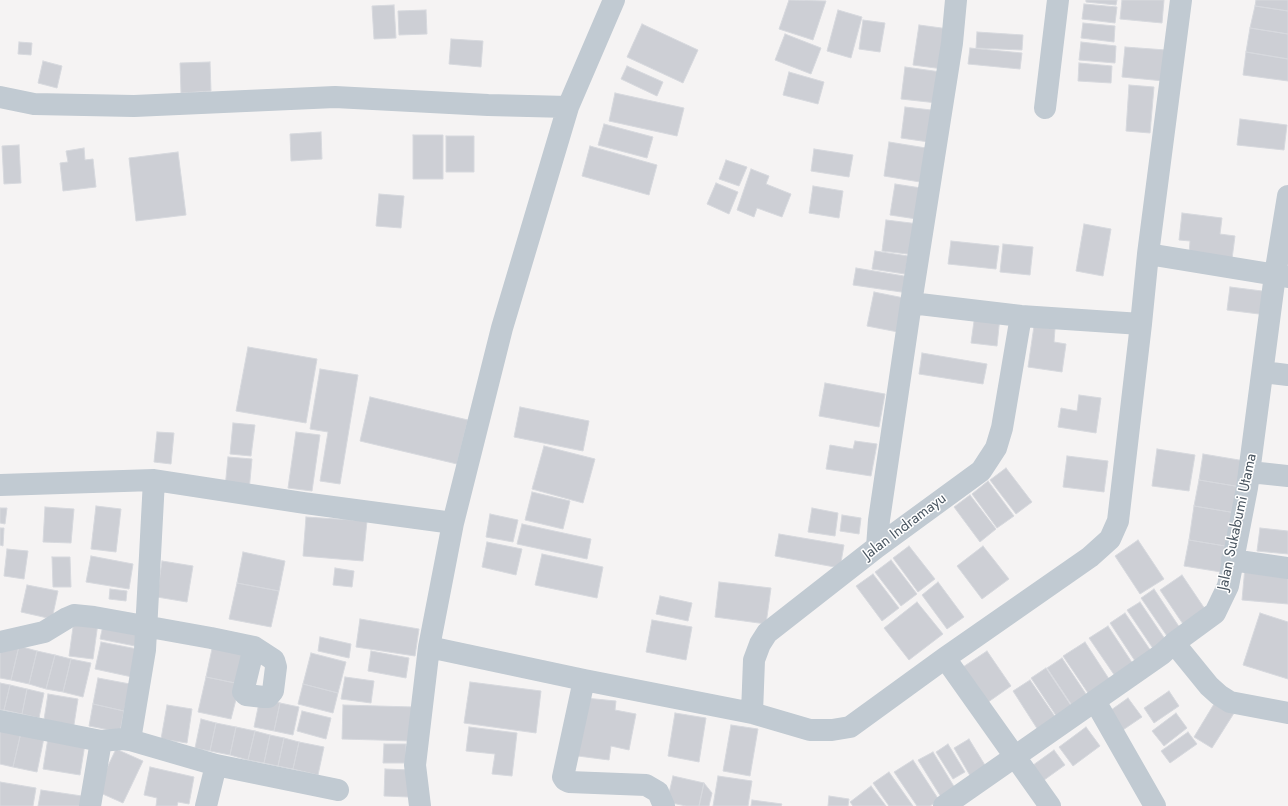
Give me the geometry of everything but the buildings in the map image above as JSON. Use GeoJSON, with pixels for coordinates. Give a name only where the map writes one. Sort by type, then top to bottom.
{"type":"FeatureCollection","features":[{"type":"Feature","properties":{"kind":"street"},"geometry":{"type":"LineString","coordinates":[[420,806],[415,765],[429,647],[453,523],[502,328],[568,107],[614,0]]}},
{"type":"Feature","properties":{"kind":"street"},"geometry":{"type":"LineString","coordinates":[[877,547],[879,520],[911,303],[952,44],[956,0]]}},
{"type":"Feature","properties":{"kind":"street"},"geometry":{"type":"LineString","coordinates":[[1045,108],[1058,0]]}},
{"type":"Feature","properties":{"kind":"street"},"geometry":{"type":"LineString","coordinates":[[429,647],[584,680],[752,712],[810,730],[832,730],[850,727],[945,658],[1090,557],[1110,539],[1118,521],[1148,254],[1181,0]]}},
{"type":"Feature","properties":{"kind":"street"},"geometry":{"type":"LineString","coordinates":[[0,97],[34,104],[134,106],[335,97],[568,107]]}},
{"type":"Feature","properties":{"kind":"street","name":"Jalan Sukabumi Utama"},"geometry":{"type":"LineString","coordinates":[[944,806],[1162,654],[1174,643],[1214,613],[1228,586],[1250,472],[1264,372],[1282,276],[1288,196]]}},
{"type":"Feature","properties":{"kind":"street"},"geometry":{"type":"LineString","coordinates":[[1148,254],[1282,276]]}},
{"type":"Feature","properties":{"kind":"street"},"geometry":{"type":"LineString","coordinates":[[911,303],[1021,316],[1141,324]]}},
{"type":"Feature","properties":{"kind":"street","name":"Jalan Indramayu"},"geometry":{"type":"LineString","coordinates":[[752,712],[754,660],[760,644],[767,633],[877,547],[981,471],[996,448],[1002,428],[1021,316]]}},
{"type":"Feature","properties":{"kind":"street"},"geometry":{"type":"LineString","coordinates":[[1264,372],[1288,375]]}},
{"type":"Feature","properties":{"kind":"street"},"geometry":{"type":"LineString","coordinates":[[1250,472],[1288,476]]}},
{"type":"Feature","properties":{"kind":"street"},"geometry":{"type":"LineString","coordinates":[[0,485],[154,480],[304,503],[453,523]]}},
{"type":"Feature","properties":{"kind":"street"},"geometry":{"type":"LineString","coordinates":[[130,740],[145,650],[154,480]]}},
{"type":"Feature","properties":{"kind":"street"},"geometry":{"type":"LineString","coordinates":[[1232,560],[1288,568]]}},
{"type":"Feature","properties":{"kind":"street"},"geometry":{"type":"LineString","coordinates":[[0,642],[44,632],[74,615],[94,616],[254,647]]}},
{"type":"Feature","properties":{"kind":"street"},"geometry":{"type":"LineString","coordinates":[[1174,643],[1209,686],[1230,702],[1288,713]]}},
{"type":"Feature","properties":{"kind":"street"},"geometry":{"type":"LineString","coordinates":[[945,658],[1050,806]]}},
{"type":"Feature","properties":{"kind":"street"},"geometry":{"type":"LineString","coordinates":[[584,680],[563,777],[569,782],[646,785],[658,792],[664,806]]}},
{"type":"Feature","properties":{"kind":"street"},"geometry":{"type":"LineString","coordinates":[[1095,701],[1155,806]]}},
{"type":"Feature","properties":{"kind":"street"},"geometry":{"type":"LineString","coordinates":[[0,721],[100,741],[123,739],[130,740],[216,765],[338,790]]}},
{"type":"Feature","properties":{"kind":"street"},"geometry":{"type":"LineString","coordinates":[[93,805],[100,741]]}},
{"type":"Feature","properties":{"kind":"street"},"geometry":{"type":"LineString","coordinates":[[206,806],[216,765]]}}]}
